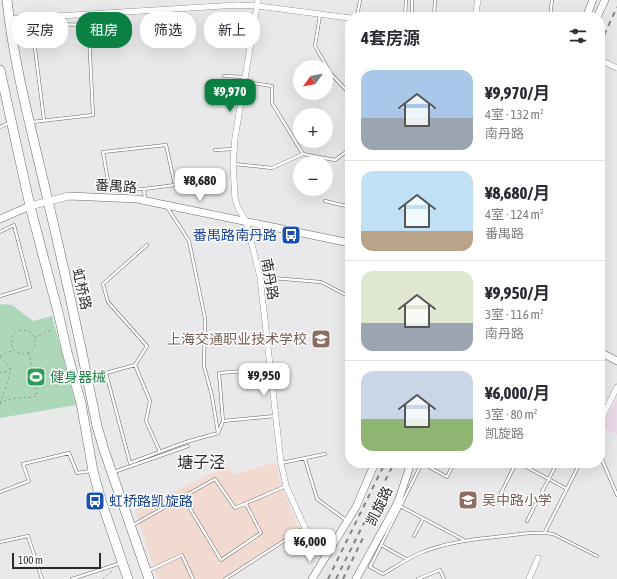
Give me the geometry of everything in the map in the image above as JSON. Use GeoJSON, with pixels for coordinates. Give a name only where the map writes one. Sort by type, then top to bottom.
{"type":"FeatureCollection","features":[{"type":"Feature","properties":{"kind":"main road","name":"虹桥路"},"geometry":{"type":"LineString","coordinates":[[7,0],[9,19],[29,122],[88,376],[97,426],[148,575]]}},
{"type":"Feature","properties":{"kind":"main road","name":"虹桥路"},"geometry":{"type":"LineString","coordinates":[[0,70],[30,206],[81,403],[93,471],[103,507],[128,579]]}},
{"type":"Feature","properties":{"kind":"street"},"geometry":{"type":"LineString","coordinates":[[476,12],[478,0]]}},
{"type":"Feature","properties":{"kind":"street"},"geometry":{"type":"LineString","coordinates":[[588,12],[593,0]]}},
{"type":"Feature","properties":{"kind":"street"},"geometry":{"type":"LineString","coordinates":[[599,12],[605,0]]}},
{"type":"Feature","properties":{"kind":"street"},"geometry":{"type":"LineString","coordinates":[[121,12],[258,3],[345,17]]}},
{"type":"Feature","properties":{"kind":"street","name":"南丹路"},"geometry":{"type":"LineString","coordinates":[[258,3],[234,149],[235,198],[238,208],[246,221],[260,277],[280,463],[286,486],[305,528],[327,554]]}},
{"type":"Feature","properties":{"kind":"street"},"geometry":{"type":"LineString","coordinates":[[9,19],[76,15]]}},
{"type":"Feature","properties":{"kind":"street"},"geometry":{"type":"LineString","coordinates":[[605,62],[617,68]]}},
{"type":"Feature","properties":{"kind":"street"},"geometry":{"type":"LineString","coordinates":[[0,93],[7,100]]}},
{"type":"Feature","properties":{"kind":"street","name":"番禺路"},"geometry":{"type":"LineString","coordinates":[[0,219],[30,206],[68,196],[137,199],[345,242]]}},
{"type":"Feature","properties":{"kind":"street"},"geometry":{"type":"LineString","coordinates":[[605,355],[617,361]]}},
{"type":"Feature","properties":{"kind":"street"},"geometry":{"type":"LineString","coordinates":[[605,412],[617,387]]}},
{"type":"Feature","properties":{"kind":"street","name":"凯旋路"},"geometry":{"type":"LineString","coordinates":[[312,579],[356,507],[373,468]]}},
{"type":"Feature","properties":{"kind":"street","name":"凯旋路"},"geometry":{"type":"LineString","coordinates":[[356,579],[398,502],[409,468]]}},
{"type":"Feature","properties":{"kind":"street"},"geometry":{"type":"LineString","coordinates":[[529,579],[538,558]]}},
{"type":"Feature","properties":{"kind":"lane"},"geometry":{"type":"LineString","coordinates":[[358,12],[360,0]]}},
{"type":"Feature","properties":{"kind":"lane"},"geometry":{"type":"LineString","coordinates":[[405,12],[406,0]]}},
{"type":"Feature","properties":{"kind":"lane"},"geometry":{"type":"LineString","coordinates":[[412,0],[412,12]]}},
{"type":"Feature","properties":{"kind":"lane"},"geometry":{"type":"LineString","coordinates":[[434,12],[435,0]]}},
{"type":"Feature","properties":{"kind":"lane"},"geometry":{"type":"LineString","coordinates":[[551,12],[552,0]]}},
{"type":"Feature","properties":{"kind":"lane"},"geometry":{"type":"LineString","coordinates":[[320,14],[315,46],[331,74],[345,89]]}},
{"type":"Feature","properties":{"kind":"lane"},"geometry":{"type":"LineString","coordinates":[[44,120],[34,41],[52,24],[76,25]]}},
{"type":"Feature","properties":{"kind":"lane"},"geometry":{"type":"LineString","coordinates":[[29,122],[94,115],[90,48]]}},
{"type":"Feature","properties":{"kind":"lane"},"geometry":{"type":"LineString","coordinates":[[224,76],[245,79],[272,86],[272,103],[302,154]]}},
{"type":"Feature","properties":{"kind":"lane"},"geometry":{"type":"LineString","coordinates":[[0,127],[12,122]]}},
{"type":"Feature","properties":{"kind":"lane"},"geometry":{"type":"LineString","coordinates":[[166,145],[175,185],[144,189],[109,187],[104,152],[166,145]]}},
{"type":"Feature","properties":{"kind":"lane"},"geometry":{"type":"LineString","coordinates":[[215,150],[234,149]]}},
{"type":"Feature","properties":{"kind":"lane"},"geometry":{"type":"LineString","coordinates":[[234,164],[272,168],[302,154],[335,160],[345,153]]}},
{"type":"Feature","properties":{"kind":"lane"},"geometry":{"type":"LineString","coordinates":[[144,189],[145,201]]}},
{"type":"Feature","properties":{"kind":"lane"},"geometry":{"type":"LineString","coordinates":[[325,201],[345,206]]}},
{"type":"Feature","properties":{"kind":"lane"},"geometry":{"type":"LineString","coordinates":[[166,205],[189,241],[205,318],[204,366],[212,396],[218,433]]}},
{"type":"Feature","properties":{"kind":"lane"},"geometry":{"type":"LineString","coordinates":[[0,232],[14,225],[30,287],[0,296]]}},
{"type":"Feature","properties":{"kind":"lane"},"geometry":{"type":"LineString","coordinates":[[88,376],[135,365],[147,346],[108,302],[103,284],[147,245]]}},
{"type":"Feature","properties":{"kind":"lane"},"geometry":{"type":"LineString","coordinates":[[260,277],[321,282],[345,294]]}},
{"type":"Feature","properties":{"kind":"lane"},"geometry":{"type":"LineString","coordinates":[[135,365],[150,401],[146,421],[160,452]]}},
{"type":"Feature","properties":{"kind":"lane"},"geometry":{"type":"LineString","coordinates":[[218,433],[223,421],[218,373],[244,371]]}},
{"type":"Feature","properties":{"kind":"lane"},"geometry":{"type":"LineString","coordinates":[[106,373],[130,463],[186,442],[218,433]]}},
{"type":"Feature","properties":{"kind":"lane"},"geometry":{"type":"LineString","coordinates":[[223,421],[275,416]]}},
{"type":"Feature","properties":{"kind":"lane"},"geometry":{"type":"LineString","coordinates":[[112,473],[188,446]]}},
{"type":"Feature","properties":{"kind":"lane"},"geometry":{"type":"LineString","coordinates":[[0,492],[29,481],[23,464],[69,453],[77,473],[93,471]]}},
{"type":"Feature","properties":{"kind":"lane"},"geometry":{"type":"LineString","coordinates":[[280,463],[325,454]]}},
{"type":"Feature","properties":{"kind":"lane"},"geometry":{"type":"LineString","coordinates":[[305,459],[317,499],[347,521]]}},
{"type":"Feature","properties":{"kind":"lane"},"geometry":{"type":"LineString","coordinates":[[605,467],[617,495]]}},
{"type":"Feature","properties":{"kind":"lane"},"geometry":{"type":"LineString","coordinates":[[419,468],[370,567],[383,574],[407,560],[442,546],[465,540],[545,532],[553,534],[596,556]]}},
{"type":"Feature","properties":{"kind":"lane"},"geometry":{"type":"LineString","coordinates":[[431,468],[447,477],[452,468]]}},
{"type":"Feature","properties":{"kind":"lane"},"geometry":{"type":"LineString","coordinates":[[496,503],[514,468]]}},
{"type":"Feature","properties":{"kind":"lane"},"geometry":{"type":"LineString","coordinates":[[527,468],[567,489]]}},
{"type":"Feature","properties":{"kind":"lane"},"geometry":{"type":"LineString","coordinates":[[527,521],[554,468]]}},
{"type":"Feature","properties":{"kind":"lane"},"geometry":{"type":"LineString","coordinates":[[545,532],[578,468]]}},
{"type":"Feature","properties":{"kind":"lane"},"geometry":{"type":"LineString","coordinates":[[131,526],[215,479],[234,508],[286,486]]}},
{"type":"Feature","properties":{"kind":"lane"},"geometry":{"type":"LineString","coordinates":[[183,497],[221,560],[261,533],[246,504]]}},
{"type":"Feature","properties":{"kind":"lane"},"geometry":{"type":"LineString","coordinates":[[400,506],[465,540]]}},
{"type":"Feature","properties":{"kind":"lane"},"geometry":{"type":"LineString","coordinates":[[414,536],[423,519]]}},
{"type":"Feature","properties":{"kind":"lane"},"geometry":{"type":"LineString","coordinates":[[224,579],[305,528]]}},
{"type":"Feature","properties":{"kind":"lane"},"geometry":{"type":"LineString","coordinates":[[0,542],[28,536],[42,579]]}},
{"type":"Feature","properties":{"kind":"lane"},"geometry":{"type":"LineString","coordinates":[[381,545],[407,560]]}},
{"type":"Feature","properties":{"kind":"lane"},"geometry":{"type":"LineString","coordinates":[[148,575],[182,555],[193,579]]}},
{"type":"Feature","properties":{"kind":"lane"},"geometry":{"type":"LineString","coordinates":[[72,579],[122,563]]}},
{"type":"Feature","properties":{"kind":"lane"},"geometry":{"type":"LineString","coordinates":[[418,579],[440,570],[444,579]]}},
{"type":"Feature","properties":{"kind":"path"},"geometry":{"type":"LineString","coordinates":[[34,339],[45,332],[61,329]]}},
{"type":"Feature","properties":{"kind":"path"},"geometry":{"type":"LineString","coordinates":[[25,331],[32,335],[34,339],[34,346],[29,352],[20,354],[14,350],[11,342],[12,338],[17,332],[25,331]]}},
{"type":"Feature","properties":{"kind":"path"},"geometry":{"type":"LineString","coordinates":[[11,369],[0,356],[14,350]]}},
{"type":"Feature","properties":{"kind":"path"},"geometry":{"type":"LineString","coordinates":[[0,403],[10,398],[37,396],[29,352]]}},
{"type":"Feature","properties":{"kind":"path"},"geometry":{"type":"LineString","coordinates":[[0,403],[11,369]]}},
{"type":"Feature","properties":{"kind":"path"},"geometry":{"type":"LineString","coordinates":[[0,372],[2,373],[11,369]]}},
{"type":"Feature","properties":{"kind":"path"},"geometry":{"type":"LineString","coordinates":[[103,579],[122,563]]}},
{"type":"Feature","properties":{"kind":"shaded area"},"geometry":{"type":"Polygon","coordinates":[[[617,399],[617,435],[605,429],[605,421],[617,399]]]}},
{"type":"Feature","properties":{"kind":"shaded area"},"geometry":{"type":"Polygon","coordinates":[[[276,462],[281,485],[300,532],[229,579],[158,579],[135,510],[228,466],[232,475],[276,462]]]}},
{"type":"Feature","properties":{"kind":"green space"},"geometry":{"type":"Polygon","coordinates":[[[0,304],[12,305],[33,321],[52,316],[76,405],[0,418],[0,304]]]}},
{"type":"Feature","properties":{"kind":"railway"},"geometry":{"type":"LineString","coordinates":[[605,33],[617,7]]}},
{"type":"Feature","properties":{"kind":"railway"},"geometry":{"type":"LineString","coordinates":[[328,579],[383,468]]}},
{"type":"Feature","properties":{"kind":"railway"},"geometry":{"type":"LineString","coordinates":[[336,579],[392,468]]}},
{"type":"Feature","properties":{"kind":"railway"},"geometry":{"type":"LineString","coordinates":[[343,579],[363,538]]}},
{"type":"Feature","properties":{"kind":"place","name":"番禺路南丹路"},"geometry":{"type":"Point","coordinates":[291,235]}},
{"type":"Feature","properties":{"kind":"place","name":"上海交通职业技术学校"},"geometry":{"type":"Point","coordinates":[321,339]}},
{"type":"Feature","properties":{"kind":"place","name":"健身器械"},"geometry":{"type":"Point","coordinates":[36,377]}},
{"type":"Feature","properties":{"kind":"place","name":"吴中路小学"},"geometry":{"type":"Point","coordinates":[468,500]}},
{"type":"Feature","properties":{"kind":"place","name":"虹桥路凯旋路"},"geometry":{"type":"Point","coordinates":[95,501]}},
{"type":"Feature","properties":{"kind":"district","name":"塘子泾"},"geometry":{"type":"Point","coordinates":[201,462]}}]}
